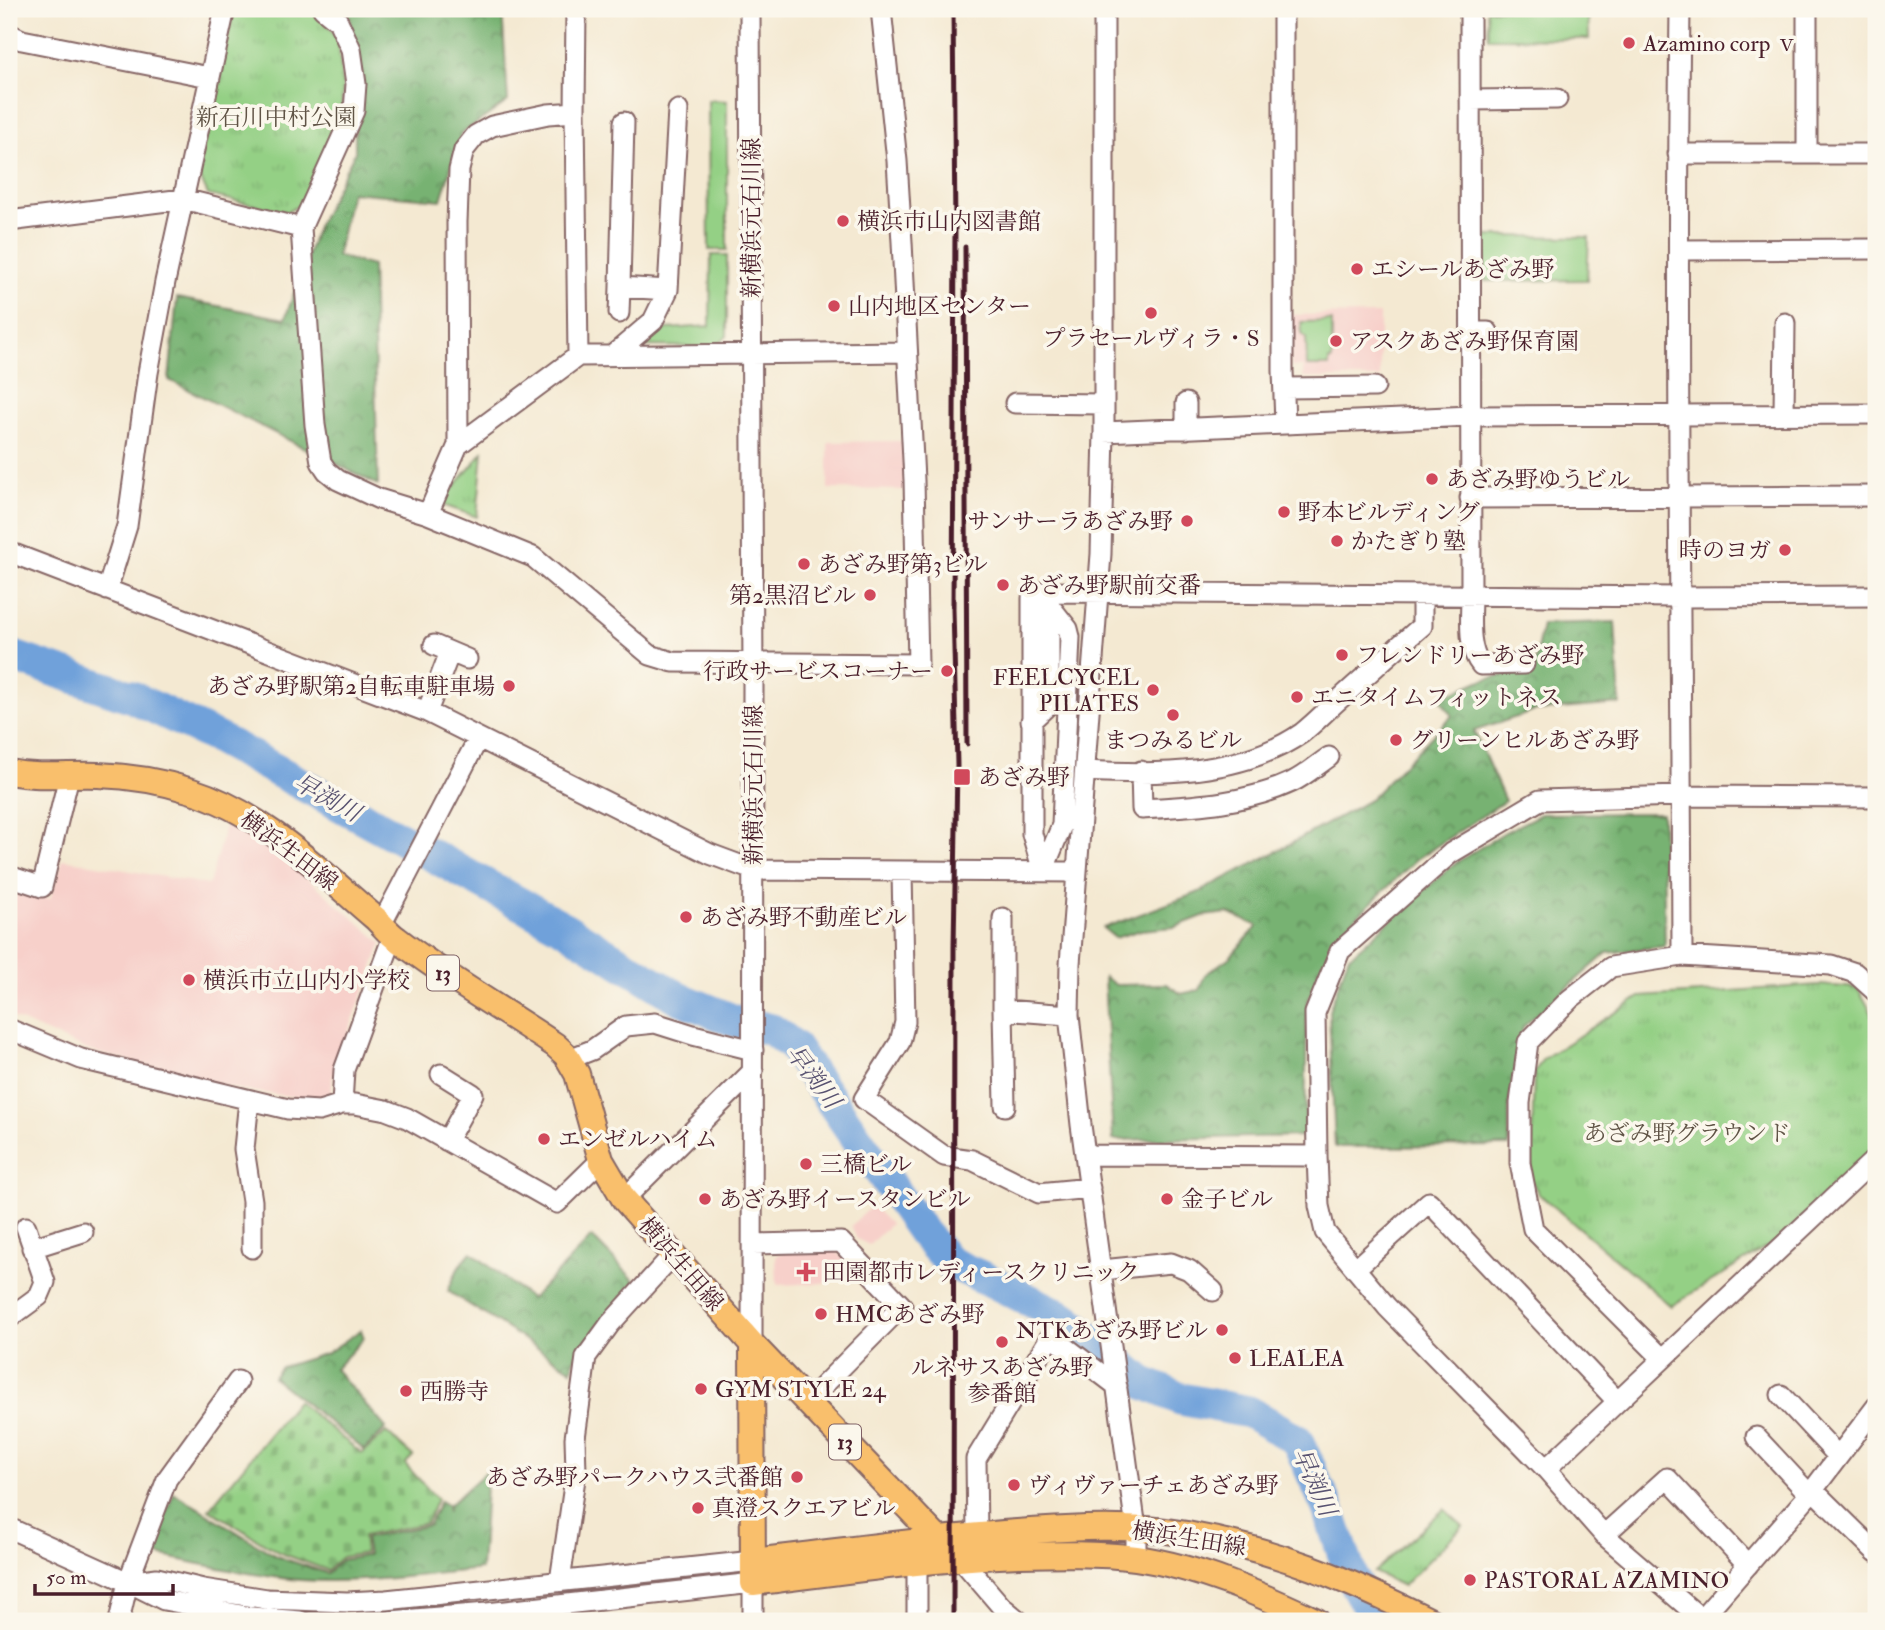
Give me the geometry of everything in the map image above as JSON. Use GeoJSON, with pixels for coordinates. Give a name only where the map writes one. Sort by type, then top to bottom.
{"type":"FeatureCollection","features":[{"type":"Feature","properties":{"kind":"main road","name":"横浜生田線"},"geometry":{"type":"LineString","coordinates":[[9,772],[29,776],[99,775],[162,784],[193,791],[236,811],[268,830],[387,930],[455,982],[555,1045],[569,1059],[577,1074],[601,1160],[624,1199],[752,1344],[938,1539],[1070,1528],[1136,1529],[1187,1534],[1274,1554],[1322,1570],[1431,1621]]}},
{"type":"Feature","properties":{"kind":"main road","name":"新横浜元石川線"},"geometry":{"type":"LineString","coordinates":[[752,1344],[753,1572]]}},
{"type":"Feature","properties":{"kind":"main road"},"geometry":{"type":"LineString","coordinates":[[753,1572],[938,1539]]}},
{"type":"Feature","properties":{"kind":"main road","name":"横浜生田線"},"geometry":{"type":"LineString","coordinates":[[753,1572],[1051,1554],[1094,1554],[1136,1558],[1180,1567],[1220,1580],[1305,1619]]}},
{"type":"Feature","properties":{"kind":"street"},"geometry":{"type":"LineString","coordinates":[[107,590],[127,526],[148,373],[225,9]]}},
{"type":"Feature","properties":{"kind":"street"},"geometry":{"type":"LineString","coordinates":[[323,9],[338,21],[351,49],[356,84],[354,111],[301,228],[315,425],[321,462],[327,471],[338,480],[379,499],[428,514],[533,557],[650,655],[673,662],[918,664],[914,480],[897,162],[881,9]]}},
{"type":"Feature","properties":{"kind":"street"},"geometry":{"type":"LineString","coordinates":[[576,9],[578,356]]}},
{"type":"Feature","properties":{"kind":"street","name":"新横浜元石川線"},"geometry":{"type":"LineString","coordinates":[[750,9],[752,1344]]}},
{"type":"Feature","properties":{"kind":"street"},"geometry":{"type":"LineString","coordinates":[[1104,9],[1104,432],[1101,554],[1069,1015],[1136,1529],[1136,1558]]}},
{"type":"Feature","properties":{"kind":"street"},"geometry":{"type":"LineString","coordinates":[[1283,9],[1285,423]]}},
{"type":"Feature","properties":{"kind":"street"},"geometry":{"type":"LineString","coordinates":[[1470,9],[1470,100],[1479,332],[1471,416],[1473,648],[1481,665],[1524,664]]}},
{"type":"Feature","properties":{"kind":"street"},"geometry":{"type":"LineString","coordinates":[[1679,9],[1682,956]]}},
{"type":"Feature","properties":{"kind":"street"},"geometry":{"type":"LineString","coordinates":[[1807,9],[1807,153]]}},
{"type":"Feature","properties":{"kind":"street"},"geometry":{"type":"LineString","coordinates":[[9,34],[22,40],[209,77]]}},
{"type":"Feature","properties":{"kind":"street"},"geometry":{"type":"LineString","coordinates":[[1470,100],[1556,101]]}},
{"type":"Feature","properties":{"kind":"street"},"geometry":{"type":"LineString","coordinates":[[613,355],[653,321],[668,290],[678,110]]}},
{"type":"Feature","properties":{"kind":"street"},"geometry":{"type":"LineString","coordinates":[[428,514],[458,445],[458,170],[464,150],[476,135],[492,126],[548,114],[575,112]]}},
{"type":"Feature","properties":{"kind":"street"},"geometry":{"type":"LineString","coordinates":[[619,313],[624,122]]}},
{"type":"Feature","properties":{"kind":"street"},"geometry":{"type":"LineString","coordinates":[[1678,154],[1876,154]]}},
{"type":"Feature","properties":{"kind":"street"},"geometry":{"type":"LineString","coordinates":[[9,221],[183,199],[301,228]]}},
{"type":"Feature","properties":{"kind":"street"},"geometry":{"type":"LineString","coordinates":[[1679,250],[1876,249]]}},
{"type":"Feature","properties":{"kind":"street"},"geometry":{"type":"LineString","coordinates":[[620,287],[668,290]]}},
{"type":"Feature","properties":{"kind":"street"},"geometry":{"type":"LineString","coordinates":[[1784,414],[1785,323]]}},
{"type":"Feature","properties":{"kind":"street"},"geometry":{"type":"LineString","coordinates":[[458,445],[578,356],[906,352]]}},
{"type":"Feature","properties":{"kind":"street"},"geometry":{"type":"LineString","coordinates":[[1284,388],[1375,387]]}},
{"type":"Feature","properties":{"kind":"street"},"geometry":{"type":"LineString","coordinates":[[1015,403],[1104,404]]}},
{"type":"Feature","properties":{"kind":"street"},"geometry":{"type":"LineString","coordinates":[[1186,403],[1186,429]]}},
{"type":"Feature","properties":{"kind":"street"},"geometry":{"type":"LineString","coordinates":[[1104,432],[1471,416],[1876,414]]}},
{"type":"Feature","properties":{"kind":"street"},"geometry":{"type":"LineString","coordinates":[[1470,498],[1876,496]]}},
{"type":"Feature","properties":{"kind":"street"},"geometry":{"type":"LineString","coordinates":[[9,552],[427,712],[710,854],[753,870],[1077,872]]}},
{"type":"Feature","properties":{"kind":"street"},"geometry":{"type":"LineString","coordinates":[[1052,598],[1097,594],[1876,596]]}},
{"type":"Feature","properties":{"kind":"street"},"geometry":{"type":"LineString","coordinates":[[1085,771],[1190,771],[1222,766],[1252,757],[1302,733],[1422,626],[1422,595]]}},
{"type":"Feature","properties":{"kind":"street"},"geometry":{"type":"LineString","coordinates":[[1043,871],[1062,825],[1070,637],[1052,598]]}},
{"type":"Feature","properties":{"kind":"street"},"geometry":{"type":"LineString","coordinates":[[1043,871],[1032,834],[1031,721],[1049,701],[1052,598]]}},
{"type":"Feature","properties":{"kind":"street"},"geometry":{"type":"LineString","coordinates":[[427,712],[450,652]]}},
{"type":"Feature","properties":{"kind":"street"},"geometry":{"type":"LineString","coordinates":[[342,1104],[344,1070],[387,930],[414,862],[478,739]]}},
{"type":"Feature","properties":{"kind":"street"},"geometry":{"type":"LineString","coordinates":[[1141,771],[1142,809],[1211,804],[1252,796],[1293,781],[1329,757]]}},
{"type":"Feature","properties":{"kind":"street"},"geometry":{"type":"LineString","coordinates":[[9,876],[42,887],[69,776]]}},
{"type":"Feature","properties":{"kind":"street"},"geometry":{"type":"LineString","coordinates":[[1876,797],[1681,796],[1540,800],[1451,853],[1340,951],[1315,1013],[1319,1206],[1325,1232],[1387,1307],[1546,1469],[1604,1535],[1702,1620],[1811,1492],[1876,1407]]}},
{"type":"Feature","properties":{"kind":"street"},"geometry":{"type":"LineString","coordinates":[[902,872],[905,1022],[900,1042],[864,1099],[944,1156],[972,1160],[1039,1193],[1090,1188]]}},
{"type":"Feature","properties":{"kind":"street"},"geometry":{"type":"LineString","coordinates":[[1003,918],[1005,1105]]}},
{"type":"Feature","properties":{"kind":"street"},"geometry":{"type":"LineString","coordinates":[[1662,1358],[1533,1229],[1520,1163],[1520,1103],[1528,1042],[1570,999],[1611,967],[1682,956],[1831,965],[1855,973],[1876,992]]}},
{"type":"Feature","properties":{"kind":"street"},"geometry":{"type":"LineString","coordinates":[[1003,1010],[1069,1015]]}},
{"type":"Feature","properties":{"kind":"street"},"geometry":{"type":"LineString","coordinates":[[569,1059],[592,1050],[626,1026],[654,1023],[753,1048]]}},
{"type":"Feature","properties":{"kind":"street"},"geometry":{"type":"LineString","coordinates":[[9,1029],[81,1059],[288,1109],[319,1111],[342,1104],[386,1110],[407,1118],[556,1203],[601,1160]]}},
{"type":"Feature","properties":{"kind":"street"},"geometry":{"type":"LineString","coordinates":[[624,1199],[753,1071]]}},
{"type":"Feature","properties":{"kind":"street"},"geometry":{"type":"LineString","coordinates":[[441,1074],[473,1094],[447,1141]]}},
{"type":"Feature","properties":{"kind":"street"},"geometry":{"type":"LineString","coordinates":[[249,1100],[244,1149],[252,1202],[252,1248]]}},
{"type":"Feature","properties":{"kind":"street"},"geometry":{"type":"LineString","coordinates":[[1086,1155],[1317,1156]]}},
{"type":"Feature","properties":{"kind":"street"},"geometry":{"type":"LineString","coordinates":[[1546,1469],[1876,1158]]}},
{"type":"Feature","properties":{"kind":"street"},"geometry":{"type":"LineString","coordinates":[[1355,1269],[1429,1202],[1617,1401]]}},
{"type":"Feature","properties":{"kind":"street"},"geometry":{"type":"LineString","coordinates":[[9,1318],[39,1296],[45,1282],[26,1227]]}},
{"type":"Feature","properties":{"kind":"street"},"geometry":{"type":"LineString","coordinates":[[32,1248],[83,1232]]}},
{"type":"Feature","properties":{"kind":"street"},"geometry":{"type":"LineString","coordinates":[[752,1244],[841,1242],[902,1306],[807,1402]]}},
{"type":"Feature","properties":{"kind":"street"},"geometry":{"type":"LineString","coordinates":[[561,1581],[576,1472],[575,1438],[586,1357],[610,1324],[672,1256]]}},
{"type":"Feature","properties":{"kind":"street"},"geometry":{"type":"LineString","coordinates":[[1102,1270],[1171,1263],[1189,1270],[1213,1291]]}},
{"type":"Feature","properties":{"kind":"street"},"geometry":{"type":"LineString","coordinates":[[977,1535],[975,1459],[1051,1336],[1117,1386]]}},
{"type":"Feature","properties":{"kind":"street"},"geometry":{"type":"LineString","coordinates":[[119,1621],[128,1582],[167,1479],[238,1381]]}},
{"type":"Feature","properties":{"kind":"street"},"geometry":{"type":"LineString","coordinates":[[1781,1395],[1838,1456]]}},
{"type":"Feature","properties":{"kind":"street"},"geometry":{"type":"LineString","coordinates":[[1756,1437],[1876,1552]]}},
{"type":"Feature","properties":{"kind":"street"},"geometry":{"type":"LineString","coordinates":[[1604,1535],[1667,1478],[1748,1565]]}},
{"type":"Feature","properties":{"kind":"street"},"geometry":{"type":"LineString","coordinates":[[9,1528],[164,1600],[251,1618],[300,1621]]}},
{"type":"Feature","properties":{"kind":"street"},"geometry":{"type":"LineString","coordinates":[[960,1559],[998,1614],[1019,1621]]}},
{"type":"Feature","properties":{"kind":"street"},"geometry":{"type":"LineString","coordinates":[[917,1563],[917,1621]]}},
{"type":"Feature","properties":{"kind":"street"},"geometry":{"type":"LineString","coordinates":[[128,1582],[157,1578],[204,1590],[267,1599],[347,1602],[561,1581],[753,1572]]}},
{"type":"Feature","properties":{"kind":"street"},"geometry":{"type":"LineString","coordinates":[[391,1621],[487,1617],[753,1572]]}},
{"type":"Feature","properties":{"kind":"street","name":"新横浜元石川線"},"geometry":{"type":"LineString","coordinates":[[753,1572],[753,1621]]}},
{"type":"Feature","properties":{"kind":"shaded area","name":"アスクあざみ野保育園"},"geometry":{"type":"Polygon","coordinates":[[[1380,314],[1380,378],[1303,378],[1303,367],[1291,367],[1291,315],[1380,314]]]}},
{"type":"Feature","properties":{"kind":"shaded area"},"geometry":{"type":"Polygon","coordinates":[[[903,441],[905,490],[828,489],[828,442],[903,441]]]}},
{"type":"Feature","properties":{"kind":"shaded area","name":"横浜市立山内小学校"},"geometry":{"type":"Polygon","coordinates":[[[227,819],[290,863],[382,943],[333,1073],[331,1092],[320,1100],[242,1090],[90,1051],[9,1016],[9,885],[50,899],[63,859],[209,885],[227,819]]]}},
{"type":"Feature","properties":{"kind":"shaded area","name":"田園都市レディースクリニック"},"geometry":{"type":"Polygon","coordinates":[[[872,1206],[890,1224],[869,1245],[857,1239],[851,1226],[872,1206]]]}},
{"type":"Feature","properties":{"kind":"shaded area","name":"田園都市レディースクリニック"},"geometry":{"type":"Polygon","coordinates":[[[834,1249],[846,1261],[824,1283],[777,1285],[776,1257],[784,1250],[834,1249]]]}},
{"type":"Feature","properties":{"kind":"green space","name":"新石川中村公園"},"geometry":{"type":"Polygon","coordinates":[[[234,9],[312,11],[326,22],[338,39],[343,88],[339,140],[300,205],[287,212],[208,195],[197,171],[234,9]]]}},
{"type":"Feature","properties":{"kind":"green space"},"geometry":{"type":"Polygon","coordinates":[[[343,9],[502,9],[508,101],[461,134],[441,200],[351,192],[337,256],[372,266],[378,485],[169,380],[177,298],[285,319],[317,227],[355,152],[355,71],[350,17],[343,9]]]}},
{"type":"Feature","properties":{"kind":"green space"},"geometry":{"type":"Polygon","coordinates":[[[1487,9],[1588,9],[1589,39],[1488,38],[1487,9]]]}},
{"type":"Feature","properties":{"kind":"green space"},"geometry":{"type":"Polygon","coordinates":[[[708,100],[727,101],[727,250],[709,250],[708,100]]]}},
{"type":"Feature","properties":{"kind":"green space"},"geometry":{"type":"Polygon","coordinates":[[[1485,236],[1589,237],[1587,280],[1485,281],[1485,236]]]}},
{"type":"Feature","properties":{"kind":"green space"},"geometry":{"type":"Polygon","coordinates":[[[711,255],[727,255],[727,336],[714,347],[639,346],[666,329],[710,326],[711,255]]]}},
{"type":"Feature","properties":{"kind":"green space"},"geometry":{"type":"Polygon","coordinates":[[[1332,321],[1332,360],[1329,360],[1329,366],[1307,366],[1306,338],[1302,334],[1301,322],[1332,321]]]}},
{"type":"Feature","properties":{"kind":"green space"},"geometry":{"type":"Polygon","coordinates":[[[483,452],[477,517],[440,504],[483,452]]]}},
{"type":"Feature","properties":{"kind":"green space"},"geometry":{"type":"Polygon","coordinates":[[[1615,622],[1620,704],[1535,711],[1474,731],[1505,801],[1417,859],[1348,925],[1307,1002],[1305,1136],[1113,1140],[1104,977],[1116,985],[1167,984],[1181,994],[1199,990],[1205,975],[1230,957],[1258,926],[1228,913],[1203,916],[1175,927],[1141,930],[1115,938],[1103,928],[1197,893],[1368,801],[1452,716],[1440,698],[1479,681],[1534,668],[1542,624],[1615,622]]]}},
{"type":"Feature","properties":{"kind":"green space"},"geometry":{"type":"Polygon","coordinates":[[[1662,813],[1665,946],[1607,953],[1523,1027],[1509,1103],[1509,1146],[1335,1147],[1329,1011],[1348,958],[1454,864],[1505,832],[1541,814],[1662,813]]]}},
{"type":"Feature","properties":{"kind":"green space","name":"あざみ野グラウンド"},"geometry":{"type":"Polygon","coordinates":[[[1820,985],[1858,988],[1874,1017],[1876,1146],[1780,1239],[1671,1306],[1539,1194],[1531,1180],[1534,1073],[1543,1059],[1640,997],[1820,985]]]}},
{"type":"Feature","properties":{"kind":"green space"},"geometry":{"type":"Polygon","coordinates":[[[592,1237],[635,1281],[574,1359],[572,1370],[448,1291],[459,1266],[471,1252],[531,1299],[592,1237]]]}},
{"type":"Feature","properties":{"kind":"green space"},"geometry":{"type":"Polygon","coordinates":[[[361,1330],[364,1338],[335,1369],[386,1428],[364,1450],[273,1377],[281,1367],[327,1353],[361,1330]]]}},
{"type":"Feature","properties":{"kind":"green space"},"geometry":{"type":"Polygon","coordinates":[[[297,1401],[362,1454],[386,1432],[413,1456],[405,1464],[437,1499],[427,1523],[363,1536],[365,1553],[342,1557],[327,1570],[278,1552],[209,1509],[297,1401]]]}},
{"type":"Feature","properties":{"kind":"green space"},"geometry":{"type":"Polygon","coordinates":[[[487,1471],[481,1569],[368,1580],[300,1580],[246,1573],[158,1555],[153,1543],[174,1493],[276,1556],[327,1573],[342,1560],[368,1555],[365,1538],[429,1525],[440,1501],[447,1505],[448,1513],[448,1506],[487,1471]]]}},
{"type":"Feature","properties":{"kind":"green space"},"geometry":{"type":"Polygon","coordinates":[[[1444,1509],[1463,1526],[1403,1586],[1374,1572],[1444,1509]]]}},
{"type":"Feature","properties":{"kind":"waterway","name":"早渕川"},"geometry":{"type":"LineString","coordinates":[[9,655],[132,697],[221,740],[561,926],[679,998],[735,1021],[772,1030],[792,1045],[923,1233],[950,1263],[1067,1319],[1142,1382],[1181,1399],[1249,1412],[1297,1440],[1327,1506],[1351,1576],[1369,1609],[1388,1621]]}},
{"type":"Feature","properties":{"kind":"railway"},"geometry":{"type":"LineString","coordinates":[[953,9],[953,609],[957,765],[954,947],[953,1621]]}},
{"type":"Feature","properties":{"kind":"railway"},"geometry":{"type":"LineString","coordinates":[[965,247],[967,744]]}},
{"type":"Feature","properties":{"kind":"place","name":"Azamino corp ⅴ"},"geometry":{"type":"Point","coordinates":[1629,43]}},
{"type":"Feature","properties":{"kind":"place","name":"横浜市山内図書館"},"geometry":{"type":"Point","coordinates":[843,221]}},
{"type":"Feature","properties":{"kind":"place","name":"エシールあざみ野"},"geometry":{"type":"Point","coordinates":[1357,269]}},
{"type":"Feature","properties":{"kind":"place","name":"山内地区センター"},"geometry":{"type":"Point","coordinates":[834,306]}},
{"type":"Feature","properties":{"kind":"place","name":"プラセールヴィラ・S"},"geometry":{"type":"Point","coordinates":[1151,313]}},
{"type":"Feature","properties":{"kind":"place","name":"アスクあざみ野保育園"},"geometry":{"type":"Point","coordinates":[1336,341]}},
{"type":"Feature","properties":{"kind":"place","name":"あざみ野ゆうビル"},"geometry":{"type":"Point","coordinates":[1432,479]}},
{"type":"Feature","properties":{"kind":"place","name":"野本ビルディング"},"geometry":{"type":"Point","coordinates":[1284,512]}},
{"type":"Feature","properties":{"kind":"place","name":"サンサーラあざみ野"},"geometry":{"type":"Point","coordinates":[1187,521]}},
{"type":"Feature","properties":{"kind":"place","name":"かたぎり塾"},"geometry":{"type":"Point","coordinates":[1337,541]}},
{"type":"Feature","properties":{"kind":"place","name":"時のヨガ"},"geometry":{"type":"Point","coordinates":[1785,550]}},
{"type":"Feature","properties":{"kind":"place","name":"あざみ野第3ビル"},"geometry":{"type":"Point","coordinates":[804,564]}},
{"type":"Feature","properties":{"kind":"place","name":"あざみ野駅前交番"},"geometry":{"type":"Point","coordinates":[1003,585]}},
{"type":"Feature","properties":{"kind":"place","name":"第2黒沼ビル"},"geometry":{"type":"Point","coordinates":[870,595]}},
{"type":"Feature","properties":{"kind":"place","name":"フレンドリーあざみ野"},"geometry":{"type":"Point","coordinates":[1342,655]}},
{"type":"Feature","properties":{"kind":"place","name":"行政サービスコーナー"},"geometry":{"type":"Point","coordinates":[947,671]}},
{"type":"Feature","properties":{"kind":"place","name":"あざみ野駅第2自転車駐車場"},"geometry":{"type":"Point","coordinates":[509,686]}},
{"type":"Feature","properties":{"kind":"place","name":"FEELCYCEL PILATES"},"geometry":{"type":"Point","coordinates":[1153,690]}},
{"type":"Feature","properties":{"kind":"place","name":"エニタイムフィットネス"},"geometry":{"type":"Point","coordinates":[1297,697]}},
{"type":"Feature","properties":{"kind":"place","name":"まつみるビル"},"geometry":{"type":"Point","coordinates":[1173,715]}},
{"type":"Feature","properties":{"kind":"place","name":"グリーンヒルあざみ野"},"geometry":{"type":"Point","coordinates":[1396,740]}},
{"type":"Feature","properties":{"kind":"place","name":"あざみ野"},"geometry":{"type":"Point","coordinates":[962,777]}},
{"type":"Feature","properties":{"kind":"place","name":"あざみ野不動産ビル"},"geometry":{"type":"Point","coordinates":[686,917]}},
{"type":"Feature","properties":{"kind":"place","name":"横浜市立山内小学校"},"geometry":{"type":"Point","coordinates":[189,980]}},
{"type":"Feature","properties":{"kind":"place","name":"エンゼルハイム"},"geometry":{"type":"Point","coordinates":[544,1139]}},
{"type":"Feature","properties":{"kind":"place","name":"三橋ビル"},"geometry":{"type":"Point","coordinates":[806,1164]}},
{"type":"Feature","properties":{"kind":"place","name":"あざみ野イースタンビル"},"geometry":{"type":"Point","coordinates":[705,1199]}},
{"type":"Feature","properties":{"kind":"place","name":"金子ビル"},"geometry":{"type":"Point","coordinates":[1167,1199]}},
{"type":"Feature","properties":{"kind":"place","name":"田園都市レディースクリニック"},"geometry":{"type":"Point","coordinates":[806,1272]}},
{"type":"Feature","properties":{"kind":"place","name":"HMCあざみ野"},"geometry":{"type":"Point","coordinates":[821,1314]}},
{"type":"Feature","properties":{"kind":"place","name":"NTKあざみ野ビル"},"geometry":{"type":"Point","coordinates":[1222,1330]}},
{"type":"Feature","properties":{"kind":"place","name":"ルネサスあざみ野 参番館"},"geometry":{"type":"Point","coordinates":[1002,1342]}},
{"type":"Feature","properties":{"kind":"place","name":"LEALEA"},"geometry":{"type":"Point","coordinates":[1235,1358]}},
{"type":"Feature","properties":{"kind":"place","name":"GYM STYLE 24"},"geometry":{"type":"Point","coordinates":[701,1389]}},
{"type":"Feature","properties":{"kind":"place","name":"西勝寺"},"geometry":{"type":"Point","coordinates":[406,1391]}},
{"type":"Feature","properties":{"kind":"place","name":"あざみ野パークハウス弐番館"},"geometry":{"type":"Point","coordinates":[797,1477]}},
{"type":"Feature","properties":{"kind":"place","name":"ヴィヴァーチェあざみ野"},"geometry":{"type":"Point","coordinates":[1014,1485]}},
{"type":"Feature","properties":{"kind":"place","name":"真澄スクエアビル"},"geometry":{"type":"Point","coordinates":[698,1508]}},
{"type":"Feature","properties":{"kind":"place","name":"PASTORAL AZAMINO"},"geometry":{"type":"Point","coordinates":[1470,1580]}}]}
